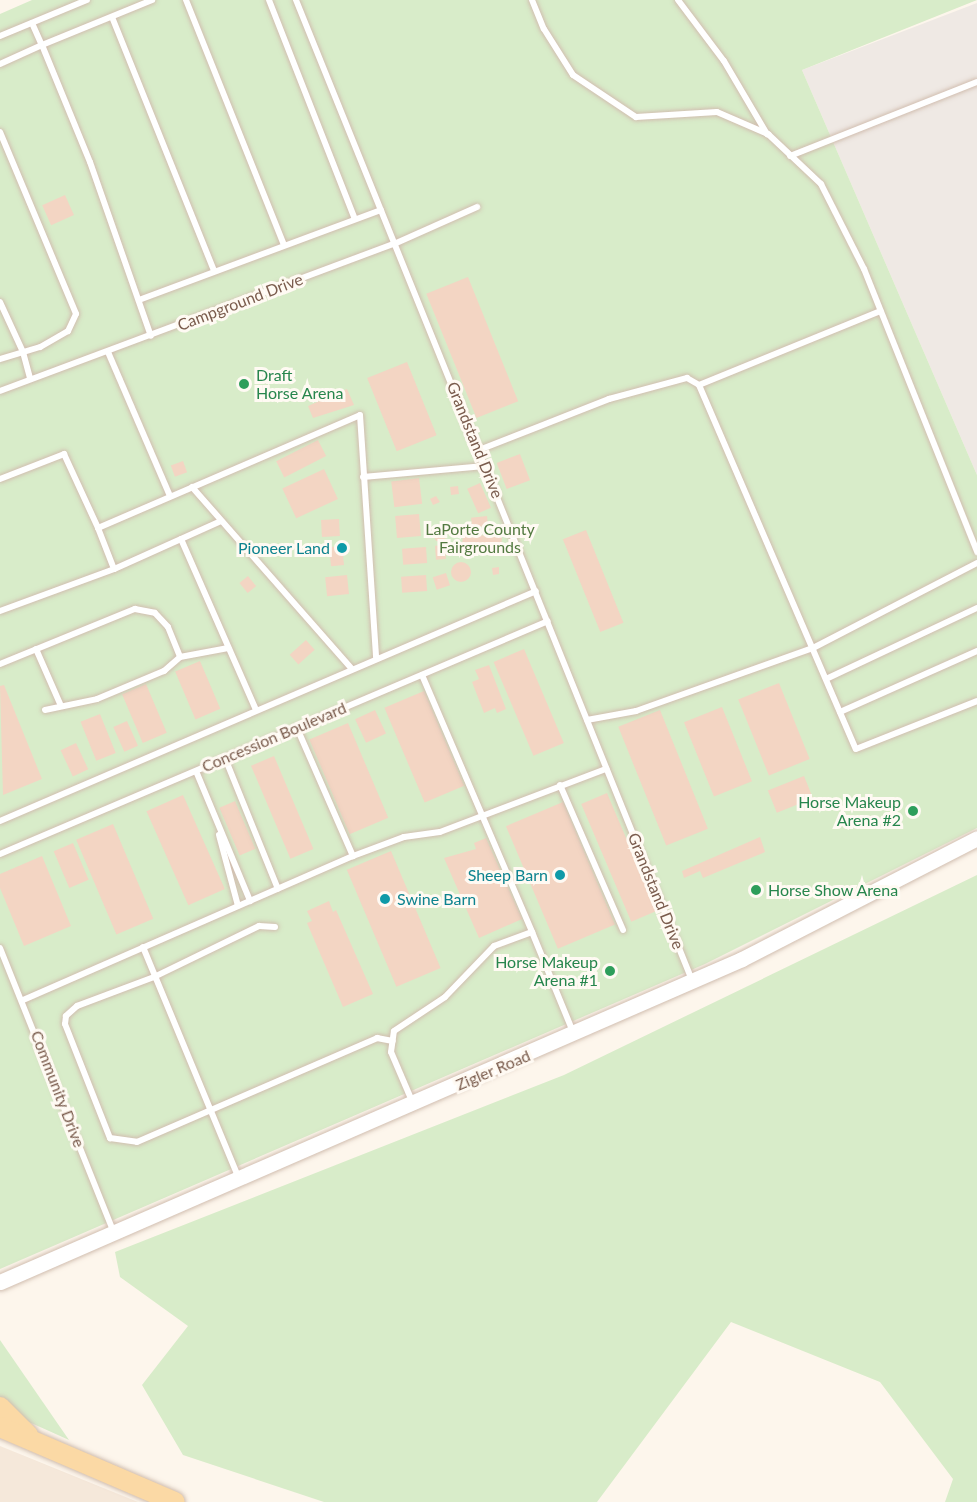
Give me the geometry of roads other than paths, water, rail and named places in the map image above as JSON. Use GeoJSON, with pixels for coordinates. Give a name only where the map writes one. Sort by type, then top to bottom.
{"type":"FeatureCollection","features":[{"type":"Feature","properties":{"kind":"main road"},"geometry":{"type":"LineString","coordinates":[[0,1407],[37,1444]]}},
{"type":"Feature","properties":{"kind":"main road"},"geometry":{"type":"LineString","coordinates":[[0,1427],[175,1502]]}},
{"type":"Feature","properties":{"kind":"street","name":"Zigler Road"},"geometry":{"type":"LineString","coordinates":[[0,1282],[113,1230],[239,1179],[574,1035],[692,981],[977,838]]}},
{"type":"Feature","properties":{"kind":"lane"},"geometry":{"type":"LineString","coordinates":[[0,36],[87,0]]}},
{"type":"Feature","properties":{"kind":"lane"},"geometry":{"type":"LineString","coordinates":[[0,64],[152,0]]}},
{"type":"Feature","properties":{"kind":"lane"},"geometry":{"type":"LineString","coordinates":[[186,0],[284,245]]}},
{"type":"Feature","properties":{"kind":"lane"},"geometry":{"type":"LineString","coordinates":[[269,0],[354,217]]}},
{"type":"Feature","properties":{"kind":"lane","name":"Grandstand Drive"},"geometry":{"type":"LineString","coordinates":[[296,0],[692,981]]}},
{"type":"Feature","properties":{"kind":"lane"},"geometry":{"type":"LineString","coordinates":[[532,0],[544,29],[573,75],[636,117],[717,112],[768,134]]}},
{"type":"Feature","properties":{"kind":"lane"},"geometry":{"type":"LineString","coordinates":[[678,0],[724,61],[768,134],[821,184],[864,269],[977,552]]}},
{"type":"Feature","properties":{"kind":"lane"},"geometry":{"type":"LineString","coordinates":[[112,17],[214,272]]}},
{"type":"Feature","properties":{"kind":"lane"},"geometry":{"type":"LineString","coordinates":[[32,23],[90,162],[151,336]]}},
{"type":"Feature","properties":{"kind":"lane"},"geometry":{"type":"LineString","coordinates":[[790,156],[977,82]]}},
{"type":"Feature","properties":{"kind":"lane"},"geometry":{"type":"LineString","coordinates":[[0,132],[76,314],[68,331],[23,352],[0,359]]}},
{"type":"Feature","properties":{"kind":"lane","name":"Campground Drive"},"geometry":{"type":"LineString","coordinates":[[0,391],[394,244],[477,207]]}},
{"type":"Feature","properties":{"kind":"lane"},"geometry":{"type":"LineString","coordinates":[[139,300],[354,217],[381,210]]}},
{"type":"Feature","properties":{"kind":"lane"},"geometry":{"type":"LineString","coordinates":[[0,302],[23,352],[30,379]]}},
{"type":"Feature","properties":{"kind":"lane"},"geometry":{"type":"LineString","coordinates":[[699,385],[880,311]]}},
{"type":"Feature","properties":{"kind":"lane"},"geometry":{"type":"LineString","coordinates":[[108,352],[170,496]]}},
{"type":"Feature","properties":{"kind":"lane"},"geometry":{"type":"LineString","coordinates":[[479,450],[609,399],[687,378],[699,385],[856,749],[977,701]]}},
{"type":"Feature","properties":{"kind":"lane"},"geometry":{"type":"LineString","coordinates":[[98,528],[360,416],[376,658]]}},
{"type":"Feature","properties":{"kind":"lane"},"geometry":{"type":"LineString","coordinates":[[0,479],[64,454],[114,569]]}},
{"type":"Feature","properties":{"kind":"lane"},"geometry":{"type":"LineString","coordinates":[[363,477],[485,466]]}},
{"type":"Feature","properties":{"kind":"lane"},"geometry":{"type":"LineString","coordinates":[[192,486],[351,668]]}},
{"type":"Feature","properties":{"kind":"lane"},"geometry":{"type":"LineString","coordinates":[[0,611],[114,569],[221,521]]}},
{"type":"Feature","properties":{"kind":"lane"},"geometry":{"type":"LineString","coordinates":[[181,539],[256,710]]}},
{"type":"Feature","properties":{"kind":"lane"},"geometry":{"type":"LineString","coordinates":[[587,720],[636,711],[813,648],[977,563]]}},
{"type":"Feature","properties":{"kind":"lane"},"geometry":{"type":"LineString","coordinates":[[0,821],[351,668],[536,591]]}},
{"type":"Feature","properties":{"kind":"lane"},"geometry":{"type":"LineString","coordinates":[[826,679],[977,608]]}},
{"type":"Feature","properties":{"kind":"lane"},"geometry":{"type":"LineString","coordinates":[[0,664],[135,609],[155,613],[162,620],[180,657]]}},
{"type":"Feature","properties":{"kind":"lane","name":"Concession Boulevard"},"geometry":{"type":"LineString","coordinates":[[0,854],[548,621]]}},
{"type":"Feature","properties":{"kind":"lane"},"geometry":{"type":"LineString","coordinates":[[45,710],[97,699],[164,671],[180,657],[228,648]]}},
{"type":"Feature","properties":{"kind":"lane"},"geometry":{"type":"LineString","coordinates":[[36,649],[61,706]]}},
{"type":"Feature","properties":{"kind":"lane"},"geometry":{"type":"LineString","coordinates":[[840,712],[977,651]]}},
{"type":"Feature","properties":{"kind":"lane"},"geometry":{"type":"LineString","coordinates":[[422,675],[485,816],[574,1035]]}},
{"type":"Feature","properties":{"kind":"lane"},"geometry":{"type":"LineString","coordinates":[[297,728],[353,856]]}},
{"type":"Feature","properties":{"kind":"lane"},"geometry":{"type":"LineString","coordinates":[[225,758],[278,889]]}},
{"type":"Feature","properties":{"kind":"lane"},"geometry":{"type":"LineString","coordinates":[[23,1000],[353,856],[404,837],[440,832],[606,769]]}},
{"type":"Feature","properties":{"kind":"lane"},"geometry":{"type":"LineString","coordinates":[[196,771],[250,901]]}},
{"type":"Feature","properties":{"kind":"lane"},"geometry":{"type":"LineString","coordinates":[[560,785],[623,930]]}},
{"type":"Feature","properties":{"kind":"lane"},"geometry":{"type":"LineString","coordinates":[[212,811],[238,906]]}},
{"type":"Feature","properties":{"kind":"lane"},"geometry":{"type":"LineString","coordinates":[[275,927],[259,926],[154,977],[77,1006],[66,1016],[64,1024],[105,1132],[117,1141],[137,1142],[377,1038],[393,1041]]}},
{"type":"Feature","properties":{"kind":"lane"},"geometry":{"type":"LineString","coordinates":[[413,1104],[391,1052],[394,1031],[445,997],[494,946],[532,932]]}},
{"type":"Feature","properties":{"kind":"lane"},"geometry":{"type":"LineString","coordinates":[[143,947],[239,1179]]}},
{"type":"Feature","properties":{"kind":"lane","name":"Community Drive"},"geometry":{"type":"LineString","coordinates":[[0,948],[23,1000],[113,1230]]}},
{"type":"Feature","properties":{"kind":"place","name":"Draft Horse Arena"},"geometry":{"type":"Point","coordinates":[244,384]}},
{"type":"Feature","properties":{"kind":"place","name":"Pioneer Land"},"geometry":{"type":"Point","coordinates":[342,548]}},
{"type":"Feature","properties":{"kind":"place","name":"Horse Makeup Arena #2"},"geometry":{"type":"Point","coordinates":[913,811]}},
{"type":"Feature","properties":{"kind":"place","name":"Sheep Barn"},"geometry":{"type":"Point","coordinates":[560,875]}},
{"type":"Feature","properties":{"kind":"place","name":"Horse Show Arena"},"geometry":{"type":"Point","coordinates":[756,890]}},
{"type":"Feature","properties":{"kind":"place","name":"Swine Barn"},"geometry":{"type":"Point","coordinates":[385,899]}},
{"type":"Feature","properties":{"kind":"place","name":"Horse Makeup Arena #1"},"geometry":{"type":"Point","coordinates":[610,971]}},
{"type":"Feature","properties":{"kind":"park label","name":"LaPorte County Fairgrounds"},"geometry":{"type":"Point","coordinates":[480,538]}}]}
